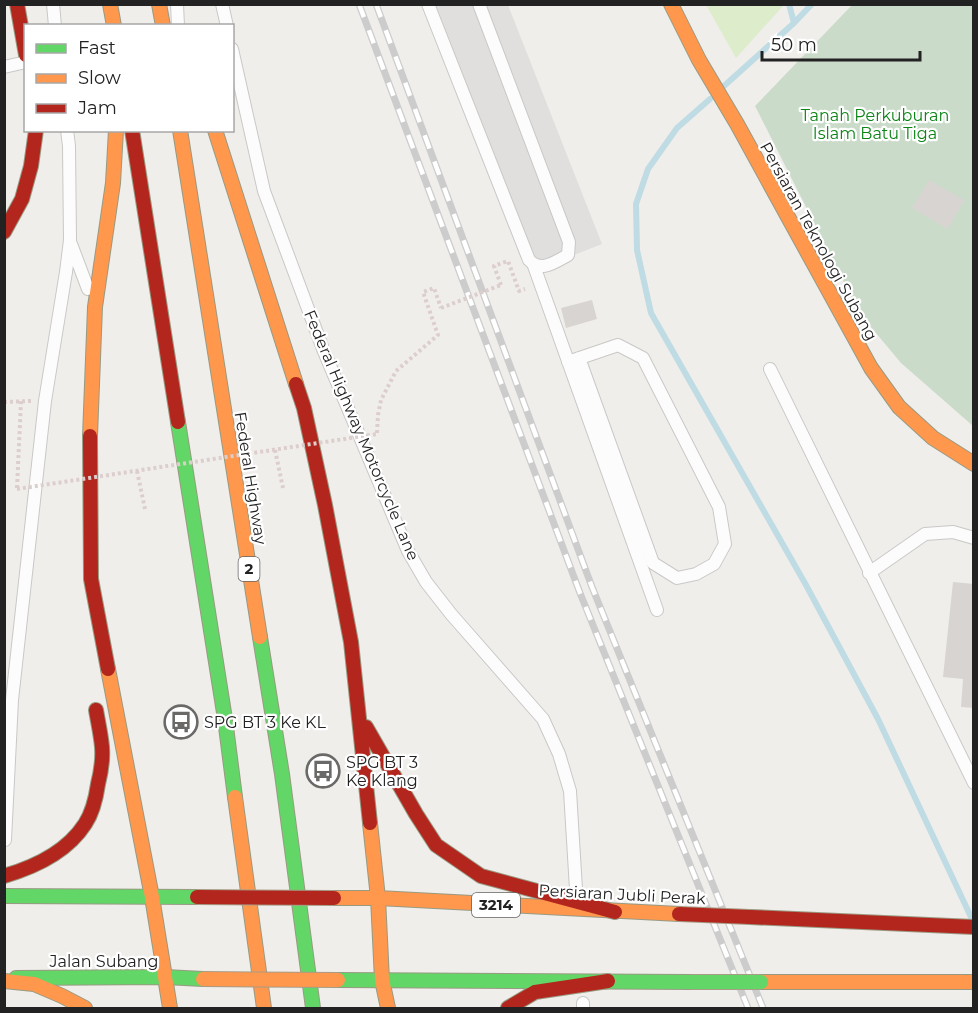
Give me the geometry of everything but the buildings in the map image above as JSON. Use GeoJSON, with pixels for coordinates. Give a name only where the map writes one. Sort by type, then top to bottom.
{"type":"FeatureCollection","features":[{"type":"Feature","properties":{"kind":"main road"},"geometry":{"type":"LineString","coordinates":[[17,4],[24,44]]}},
{"type":"Feature","properties":{"kind":"main road"},"geometry":{"type":"LineString","coordinates":[[110,4],[114,24]]}},
{"type":"Feature","properties":{"kind":"main road"},"geometry":{"type":"LineString","coordinates":[[159,4],[163,24]]}},
{"type":"Feature","properties":{"kind":"main road","name":"Persiaran Teknologi Subang"},"geometry":{"type":"LineString","coordinates":[[671,4],[699,60],[737,124],[871,368],[899,407],[933,438],[974,464]]}},
{"type":"Feature","properties":{"kind":"main road"},"geometry":{"type":"LineString","coordinates":[[4,232],[22,199],[32,166],[36,132]]}},
{"type":"Feature","properties":{"kind":"main road"},"geometry":{"type":"LineString","coordinates":[[95,675],[91,579],[90,415],[95,307],[113,183],[116,132]]}},
{"type":"Feature","properties":{"kind":"main road"},"geometry":{"type":"LineString","coordinates":[[132,132],[225,719],[264,1008]]}},
{"type":"Feature","properties":{"kind":"main road","name":"Federal Highway"},"geometry":{"type":"LineString","coordinates":[[180,132],[282,774],[313,1008]]}},
{"type":"Feature","properties":{"kind":"main road"},"geometry":{"type":"LineString","coordinates":[[216,132],[303,408],[325,505],[351,642],[378,898],[382,980],[388,1008]]}},
{"type":"Feature","properties":{"kind":"main road"},"geometry":{"type":"LineString","coordinates":[[91,579],[152,897],[170,1008]]}},
{"type":"Feature","properties":{"kind":"main road"},"geometry":{"type":"LineString","coordinates":[[4,876],[41,861],[68,843],[86,823],[95,801],[102,752],[96,699]]}},
{"type":"Feature","properties":{"kind":"main road"},"geometry":{"type":"LineString","coordinates":[[360,717],[436,845],[481,876],[615,912]]}},
{"type":"Feature","properties":{"kind":"main road","name":"3214"},"geometry":{"type":"LineString","coordinates":[[4,896],[152,897]]}},
{"type":"Feature","properties":{"kind":"main road","name":"Persiaran Jubli Perak"},"geometry":{"type":"LineString","coordinates":[[152,897],[378,898],[615,912],[974,927]]}},
{"type":"Feature","properties":{"kind":"main road","name":"Jalan Subang"},"geometry":{"type":"LineString","coordinates":[[4,980],[165,977],[382,980]]}},
{"type":"Feature","properties":{"kind":"main road"},"geometry":{"type":"LineString","coordinates":[[4,980],[34,984],[85,1008]]}},
{"type":"Feature","properties":{"kind":"main road"},"geometry":{"type":"LineString","coordinates":[[382,980],[974,982]]}},
{"type":"Feature","properties":{"kind":"main road"},"geometry":{"type":"LineString","coordinates":[[508,1008],[535,992],[608,981]]}},
{"type":"Feature","properties":{"kind":"lane"},"geometry":{"type":"LineString","coordinates":[[53,4],[55,24]]}},
{"type":"Feature","properties":{"kind":"lane"},"geometry":{"type":"LineString","coordinates":[[177,4],[178,24]]}},
{"type":"Feature","properties":{"kind":"lane"},"geometry":{"type":"LineString","coordinates":[[222,4],[227,24]]}},
{"type":"Feature","properties":{"kind":"lane"},"geometry":{"type":"LineString","coordinates":[[428,4],[529,260],[534,266],[574,360],[653,563],[676,578],[696,574],[714,564],[725,544],[719,507],[643,357],[618,345],[574,360]]}},
{"type":"Feature","properties":{"kind":"lane"},"geometry":{"type":"LineString","coordinates":[[479,4],[570,242],[568,255],[554,263],[540,267],[534,266]]}},
{"type":"Feature","properties":{"kind":"lane","name":"Federal Highway Motorcycle Lane"},"geometry":{"type":"LineString","coordinates":[[234,58],[264,191],[323,349],[408,551],[426,582],[543,719],[559,754],[570,791],[576,889]]}},
{"type":"Feature","properties":{"kind":"lane"},"geometry":{"type":"LineString","coordinates":[[4,67],[24,62]]}},
{"type":"Feature","properties":{"kind":"lane"},"geometry":{"type":"LineString","coordinates":[[5,840],[12,700],[45,401],[70,240],[67,132]]}},
{"type":"Feature","properties":{"kind":"lane"},"geometry":{"type":"LineString","coordinates":[[70,240],[95,307]]}},
{"type":"Feature","properties":{"kind":"lane"},"geometry":{"type":"LineString","coordinates":[[574,360],[657,610]]}},
{"type":"Feature","properties":{"kind":"lane"},"geometry":{"type":"LineString","coordinates":[[770,369],[974,783]]}},
{"type":"Feature","properties":{"kind":"lane"},"geometry":{"type":"LineString","coordinates":[[869,573],[925,534],[952,532],[974,538]]}},
{"type":"Feature","properties":{"kind":"path"},"geometry":{"type":"LineString","coordinates":[[21,401],[17,489],[377,434],[381,400],[396,371],[438,335],[423,292],[434,288],[441,308],[501,285],[494,266],[508,261],[519,291],[526,288]]}},
{"type":"Feature","properties":{"kind":"path"},"geometry":{"type":"LineString","coordinates":[[4,402],[45,401]]}},
{"type":"Feature","properties":{"kind":"path"},"geometry":{"type":"LineString","coordinates":[[275,450],[284,488]]}},
{"type":"Feature","properties":{"kind":"path"},"geometry":{"type":"LineString","coordinates":[[137,471],[145,509]]}},
{"type":"Feature","properties":{"kind":"green space"},"geometry":{"type":"Polygon","coordinates":[[[706,5],[784,5],[736,58],[706,5]]]}},
{"type":"Feature","properties":{"kind":"green space","name":"Tanah Perkuburan Islam Batu Tiga"},"geometry":{"type":"Polygon","coordinates":[[[852,5],[973,5],[973,426],[901,363],[860,314],[755,106],[852,5]]]}},
{"type":"Feature","properties":{"kind":"shaded area"},"geometry":{"type":"Polygon","coordinates":[[[426,5],[508,5],[602,244],[531,272],[426,5]]]}},
{"type":"Feature","properties":{"kind":"waterway"},"geometry":{"type":"LineString","coordinates":[[789,4],[794,23]]}},
{"type":"Feature","properties":{"kind":"waterway"},"geometry":{"type":"LineString","coordinates":[[724,86],[812,4]]}},
{"type":"Feature","properties":{"kind":"waterway"},"geometry":{"type":"LineString","coordinates":[[710,99],[677,128],[648,169],[636,204],[637,250],[651,313],[806,585],[878,719],[971,917]]}},
{"type":"Feature","properties":{"kind":"railway"},"geometry":{"type":"LineString","coordinates":[[359,4],[580,593],[748,1008]]}},
{"type":"Feature","properties":{"kind":"railway"},"geometry":{"type":"LineString","coordinates":[[376,4],[592,587],[763,1008]]}},
{"type":"Feature","properties":{"kind":"traffic: fast"},"geometry":{"type":"LineString","coordinates":[[178,422],[225,719],[235,797]]}},
{"type":"Feature","properties":{"kind":"traffic: fast"},"geometry":{"type":"LineString","coordinates":[[260,637],[282,774],[313,1008]]}},
{"type":"Feature","properties":{"kind":"traffic: fast"},"geometry":{"type":"LineString","coordinates":[[4,896],[197,897]]}},
{"type":"Feature","properties":{"kind":"traffic: fast"},"geometry":{"type":"LineString","coordinates":[[16,978],[203,979]]}},
{"type":"Feature","properties":{"kind":"traffic: fast"},"geometry":{"type":"LineString","coordinates":[[338,980],[691,982]]}},
{"type":"Feature","properties":{"kind":"traffic: fast"},"geometry":{"type":"LineString","coordinates":[[691,982],[761,982]]}},
{"type":"Feature","properties":{"kind":"traffic: slow"},"geometry":{"type":"LineString","coordinates":[[110,4],[114,24]]}},
{"type":"Feature","properties":{"kind":"traffic: slow"},"geometry":{"type":"LineString","coordinates":[[159,4],[163,24]]}},
{"type":"Feature","properties":{"kind":"traffic: slow"},"geometry":{"type":"LineString","coordinates":[[671,4],[699,60],[737,124],[871,368],[899,407],[933,438],[974,464]]}},
{"type":"Feature","properties":{"kind":"traffic: slow"},"geometry":{"type":"LineString","coordinates":[[90,436],[95,307],[113,183],[116,132]]}},
{"type":"Feature","properties":{"kind":"traffic: slow"},"geometry":{"type":"LineString","coordinates":[[180,132],[260,637]]}},
{"type":"Feature","properties":{"kind":"traffic: slow"},"geometry":{"type":"LineString","coordinates":[[216,132],[296,384]]}},
{"type":"Feature","properties":{"kind":"traffic: slow"},"geometry":{"type":"LineString","coordinates":[[108,669],[152,897],[170,1008]]}},
{"type":"Feature","properties":{"kind":"traffic: slow"},"geometry":{"type":"LineString","coordinates":[[235,797],[264,1008]]}},
{"type":"Feature","properties":{"kind":"traffic: slow"},"geometry":{"type":"LineString","coordinates":[[370,823],[378,898],[382,980],[388,1008]]}},
{"type":"Feature","properties":{"kind":"traffic: slow"},"geometry":{"type":"LineString","coordinates":[[334,898],[378,898],[679,914]]}},
{"type":"Feature","properties":{"kind":"traffic: slow"},"geometry":{"type":"LineString","coordinates":[[203,979],[338,980]]}},
{"type":"Feature","properties":{"kind":"traffic: slow"},"geometry":{"type":"LineString","coordinates":[[4,981],[34,984],[85,1008]]}},
{"type":"Feature","properties":{"kind":"traffic: slow"},"geometry":{"type":"LineString","coordinates":[[761,982],[974,982]]}},
{"type":"Feature","properties":{"kind":"traffic: jam"},"geometry":{"type":"LineString","coordinates":[[17,4],[24,44]]}},
{"type":"Feature","properties":{"kind":"traffic: jam"},"geometry":{"type":"LineString","coordinates":[[4,232],[22,199],[31,166],[36,132]]}},
{"type":"Feature","properties":{"kind":"traffic: jam"},"geometry":{"type":"LineString","coordinates":[[132,132],[178,422]]}},
{"type":"Feature","properties":{"kind":"traffic: jam"},"geometry":{"type":"LineString","coordinates":[[296,384],[304,408],[325,505],[351,642],[370,823]]}},
{"type":"Feature","properties":{"kind":"traffic: jam"},"geometry":{"type":"LineString","coordinates":[[90,436],[91,579],[108,669]]}},
{"type":"Feature","properties":{"kind":"traffic: jam"},"geometry":{"type":"LineString","coordinates":[[4,876],[39,863],[60,850],[78,834],[88,819],[95,800],[102,761],[102,742],[96,710]]}},
{"type":"Feature","properties":{"kind":"traffic: jam"},"geometry":{"type":"LineString","coordinates":[[366,727],[436,845],[481,876],[615,912]]}},
{"type":"Feature","properties":{"kind":"traffic: jam"},"geometry":{"type":"LineString","coordinates":[[197,897],[334,898]]}},
{"type":"Feature","properties":{"kind":"traffic: jam"},"geometry":{"type":"LineString","coordinates":[[679,914],[750,917]]}},
{"type":"Feature","properties":{"kind":"traffic: jam"},"geometry":{"type":"LineString","coordinates":[[750,917],[974,927]]}},
{"type":"Feature","properties":{"kind":"traffic: jam"},"geometry":{"type":"LineString","coordinates":[[508,1008],[535,992],[608,981]]}},
{"type":"Feature","properties":{"kind":"place","name":"SPG BT 3 Ke KL"},"geometry":{"type":"Point","coordinates":[181,722]}},
{"type":"Feature","properties":{"kind":"place","name":"SPG BT 3 Ke Klang"},"geometry":{"type":"Point","coordinates":[323,771]}}]}
